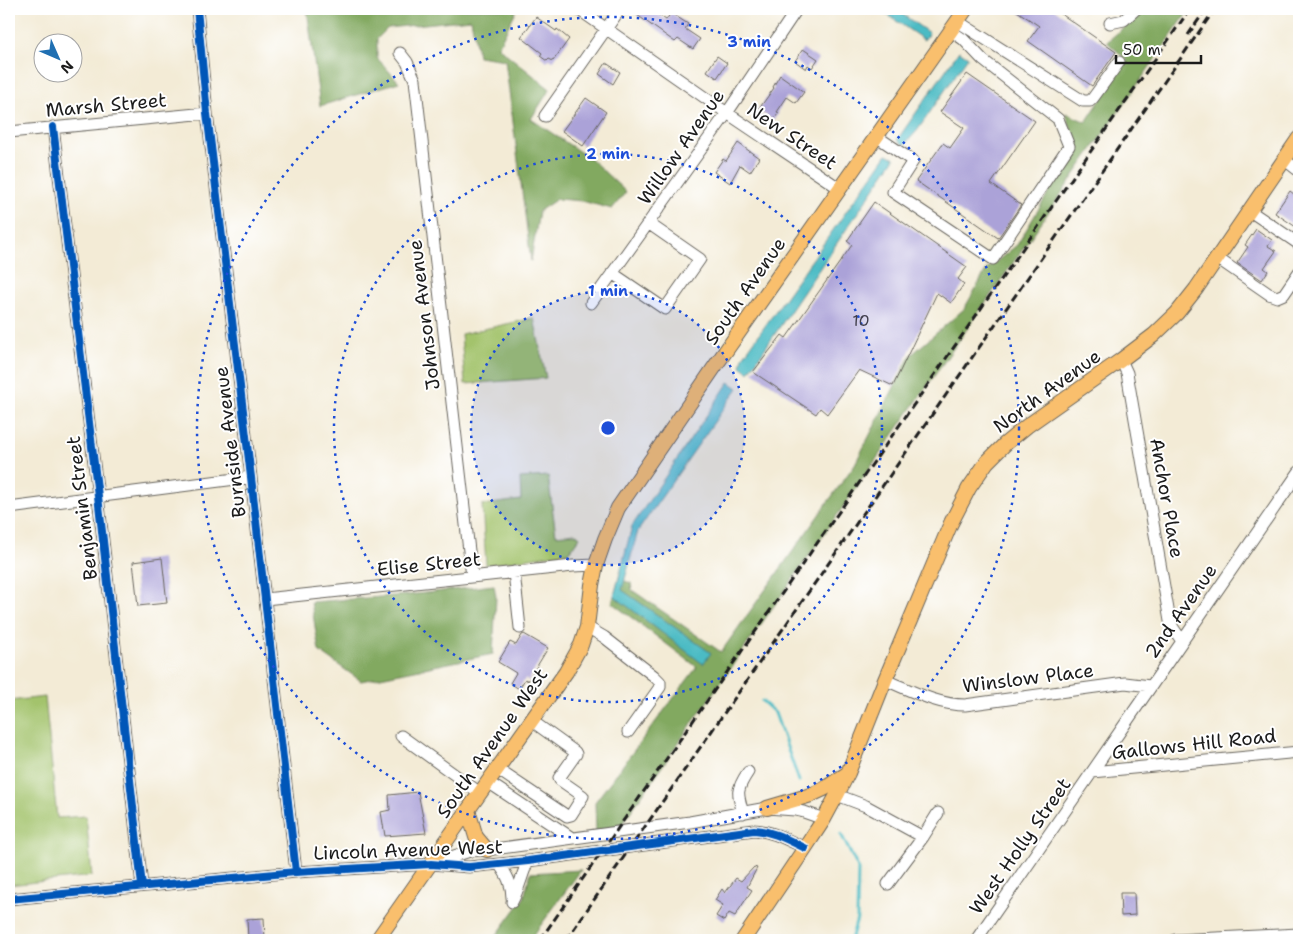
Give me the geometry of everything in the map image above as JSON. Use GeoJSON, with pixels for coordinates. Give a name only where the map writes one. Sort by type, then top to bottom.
{"type":"FeatureCollection","features":[{"type":"Feature","properties":{"kind":"main road","name":"South Avenue"},"geometry":{"type":"LineString","coordinates":[[590,611],[596,565],[618,508],[696,393],[966,9]]}},
{"type":"Feature","properties":{"kind":"main road","name":"North Avenue"},"geometry":{"type":"LineString","coordinates":[[742,940],[824,819],[837,795],[848,773],[951,523],[969,488],[987,462],[1027,426],[1121,360],[1154,335],[1177,313],[1196,289],[1299,138]]}},
{"type":"Feature","properties":{"kind":"main road","name":"South Avenue West"},"geometry":{"type":"LineString","coordinates":[[377,940],[566,672],[581,645],[590,611]]}},
{"type":"Feature","properties":{"kind":"main road"},"geometry":{"type":"LineString","coordinates":[[767,808],[811,795],[848,773]]}},
{"type":"Feature","properties":{"kind":"main road"},"geometry":{"type":"LineString","coordinates":[[468,810],[476,837],[487,850]]}},
{"type":"Feature","properties":{"kind":"street","name":"Burnside Avenue"},"geometry":{"type":"LineString","coordinates":[[197,9],[207,113],[296,872]]}},
{"type":"Feature","properties":{"kind":"street","name":"New Street"},"geometry":{"type":"LineString","coordinates":[[578,9],[839,188]]}},
{"type":"Feature","properties":{"kind":"street"},"geometry":{"type":"LineString","coordinates":[[545,116],[620,9]]}},
{"type":"Feature","properties":{"kind":"street","name":"Willow Avenue"},"geometry":{"type":"LineString","coordinates":[[591,303],[727,113],[797,9]]}},
{"type":"Feature","properties":{"kind":"street"},"geometry":{"type":"LineString","coordinates":[[1110,23],[1124,20],[1136,9]]}},
{"type":"Feature","properties":{"kind":"street"},"geometry":{"type":"LineString","coordinates":[[954,26],[1084,101],[1090,101],[1093,98],[1119,62]]}},
{"type":"Feature","properties":{"kind":"street"},"geometry":{"type":"LineString","coordinates":[[876,136],[913,161],[893,192],[993,259],[1070,146],[1058,119],[983,60],[962,39],[954,26]]}},
{"type":"Feature","properties":{"kind":"street","name":"Johnson Avenue"},"geometry":{"type":"LineString","coordinates":[[400,53],[407,62],[415,80],[472,577]]}},
{"type":"Feature","properties":{"kind":"street","name":"Marsh Street"},"geometry":{"type":"LineString","coordinates":[[9,132],[207,113]]}},
{"type":"Feature","properties":{"kind":"street","name":"Benjamin Street"},"geometry":{"type":"LineString","coordinates":[[53,127],[98,496],[142,886]]}},
{"type":"Feature","properties":{"kind":"street"},"geometry":{"type":"LineString","coordinates":[[1285,160],[1299,171]]}},
{"type":"Feature","properties":{"kind":"street"},"geometry":{"type":"LineString","coordinates":[[1250,211],[1299,244]]}},
{"type":"Feature","properties":{"kind":"street"},"geometry":{"type":"LineString","coordinates":[[612,273],[665,309],[700,259],[648,223]]}},
{"type":"Feature","properties":{"kind":"street"},"geometry":{"type":"LineString","coordinates":[[1217,258],[1269,294],[1277,297],[1284,294],[1299,272]]}},
{"type":"Feature","properties":{"kind":"street","name":"Anchor Place"},"geometry":{"type":"LineString","coordinates":[[1121,360],[1127,373],[1170,622],[1182,641]]}},
{"type":"Feature","properties":{"kind":"street","name":"2nd Avenue"},"geometry":{"type":"LineString","coordinates":[[1092,772],[1299,472]]}},
{"type":"Feature","properties":{"kind":"street"},"geometry":{"type":"LineString","coordinates":[[9,508],[251,477]]}},
{"type":"Feature","properties":{"kind":"street","name":"Elise Street"},"geometry":{"type":"LineString","coordinates":[[265,599],[596,565]]}},
{"type":"Feature","properties":{"kind":"street"},"geometry":{"type":"LineString","coordinates":[[514,572],[520,628]]}},
{"type":"Feature","properties":{"kind":"street"},"geometry":{"type":"LineString","coordinates":[[587,627],[660,682],[660,687],[628,732]]}},
{"type":"Feature","properties":{"kind":"street","name":"Winslow Place"},"geometry":{"type":"LineString","coordinates":[[885,680],[938,701],[954,705],[1125,683],[1150,686]]}},
{"type":"Feature","properties":{"kind":"street"},"geometry":{"type":"LineString","coordinates":[[497,769],[567,816],[570,816],[583,796],[559,778],[576,754],[532,720]]}},
{"type":"Feature","properties":{"kind":"street"},"geometry":{"type":"LineString","coordinates":[[401,736],[572,838]]}},
{"type":"Feature","properties":{"kind":"street","name":"Gallows Hill Road"},"geometry":{"type":"LineString","coordinates":[[1092,772],[1299,752]]}},
{"type":"Feature","properties":{"kind":"street"},"geometry":{"type":"LineString","coordinates":[[743,813],[738,796],[740,784],[748,772]]}},
{"type":"Feature","properties":{"kind":"street","name":"West Holly Street"},"geometry":{"type":"LineString","coordinates":[[976,940],[1092,772]]}},
{"type":"Feature","properties":{"kind":"street"},"geometry":{"type":"LineString","coordinates":[[837,795],[866,806],[923,837]]}},
{"type":"Feature","properties":{"kind":"street","name":"Lincoln Avenue West"},"geometry":{"type":"LineString","coordinates":[[431,864],[470,851],[690,822],[767,808],[804,812],[824,819]]}},
{"type":"Feature","properties":{"kind":"street"},"geometry":{"type":"LineString","coordinates":[[888,884],[923,837],[938,813]]}},
{"type":"Feature","properties":{"kind":"street"},"geometry":{"type":"LineString","coordinates":[[540,843],[544,820]]}},
{"type":"Feature","properties":{"kind":"street","name":"Lincoln Avenue West"},"geometry":{"type":"LineString","coordinates":[[9,899],[296,872],[431,864],[469,868],[754,830],[775,834],[805,848]]}},
{"type":"Feature","properties":{"kind":"street"},"geometry":{"type":"LineString","coordinates":[[499,864],[508,876],[512,902],[528,861]]}},
{"type":"Feature","properties":{"kind":"street"},"geometry":{"type":"LineString","coordinates":[[1175,940],[1299,934]]}},
{"type":"Feature","properties":{"kind":"green space"},"geometry":{"type":"Polygon","coordinates":[[[307,9],[517,9],[498,47],[550,89],[531,119],[592,160],[626,192],[612,209],[582,201],[557,199],[539,211],[531,261],[505,60],[478,56],[471,19],[388,28],[377,39],[377,58],[399,82],[320,106],[307,9]]]}},
{"type":"Feature","properties":{"kind":"green space"},"geometry":{"type":"Polygon","coordinates":[[[1144,9],[1190,9],[615,834],[596,832],[595,802],[697,667],[612,603],[619,579],[631,583],[632,590],[721,652],[855,464],[910,356],[964,309],[987,269],[1017,245],[1076,147],[1066,113],[1086,122],[1127,60],[1107,42],[1144,9]]]}},
{"type":"Feature","properties":{"kind":"green space"},"geometry":{"type":"Polygon","coordinates":[[[534,318],[546,378],[465,384],[461,334],[534,318]]]}},
{"type":"Feature","properties":{"kind":"green space"},"geometry":{"type":"Polygon","coordinates":[[[548,476],[556,535],[575,533],[580,537],[569,552],[486,565],[482,505],[521,500],[520,478],[548,476]]]}},
{"type":"Feature","properties":{"kind":"green space"},"geometry":{"type":"Polygon","coordinates":[[[494,585],[496,597],[493,654],[361,681],[319,651],[311,602],[408,595],[494,585]]]}},
{"type":"Feature","properties":{"kind":"green space"},"geometry":{"type":"Polygon","coordinates":[[[45,697],[57,818],[86,816],[92,876],[9,885],[9,701],[45,697]]]}},
{"type":"Feature","properties":{"kind":"green space"},"geometry":{"type":"Polygon","coordinates":[[[581,870],[530,940],[493,940],[524,898],[530,873],[581,870]]]}},
{"type":"Feature","properties":{"kind":"water"},"geometry":{"type":"Polygon","coordinates":[[[879,9],[895,9],[929,33],[924,40],[879,9]]]}},
{"type":"Feature","properties":{"kind":"water"},"geometry":{"type":"Polygon","coordinates":[[[959,51],[968,57],[917,131],[904,145],[897,140],[959,51]]]}},
{"type":"Feature","properties":{"kind":"water"},"geometry":{"type":"Polygon","coordinates":[[[887,154],[895,158],[749,372],[741,366],[743,357],[887,154]]]}},
{"type":"Feature","properties":{"kind":"water"},"geometry":{"type":"Polygon","coordinates":[[[729,382],[738,388],[638,531],[622,590],[711,653],[703,664],[614,596],[632,526],[729,382]]]}},
{"type":"Feature","properties":{"kind":"building"},"geometry":{"type":"Polygon","coordinates":[[[641,9],[650,9],[666,20],[671,13],[688,24],[685,29],[700,39],[693,49],[678,39],[675,42],[637,15],[641,9]]]}},
{"type":"Feature","properties":{"kind":"building"},"geometry":{"type":"Polygon","coordinates":[[[1014,9],[1054,9],[1116,52],[1092,86],[1028,41],[1039,26],[1014,9]]]}},
{"type":"Feature","properties":{"kind":"building"},"geometry":{"type":"Polygon","coordinates":[[[536,17],[556,31],[557,29],[569,39],[553,61],[549,59],[547,61],[540,56],[542,53],[521,37],[536,17]]]}},
{"type":"Feature","properties":{"kind":"building"},"geometry":{"type":"Polygon","coordinates":[[[803,49],[818,59],[812,68],[808,65],[806,69],[795,61],[803,49]]]}},
{"type":"Feature","properties":{"kind":"building"},"geometry":{"type":"Polygon","coordinates":[[[717,56],[727,63],[717,78],[707,71],[717,56]]]}},
{"type":"Feature","properties":{"kind":"building"},"geometry":{"type":"Polygon","coordinates":[[[606,63],[620,72],[613,84],[599,74],[606,63]]]}},
{"type":"Feature","properties":{"kind":"building"},"geometry":{"type":"Polygon","coordinates":[[[967,74],[1035,121],[991,184],[1021,205],[998,238],[916,181],[943,143],[950,148],[964,128],[940,112],[967,74]]]}},
{"type":"Feature","properties":{"kind":"building"},"geometry":{"type":"Polygon","coordinates":[[[780,75],[804,92],[796,103],[787,97],[773,120],[758,110],[774,88],[780,75]]]}},
{"type":"Feature","properties":{"kind":"building"},"geometry":{"type":"Polygon","coordinates":[[[586,98],[606,112],[583,146],[562,131],[586,98]]]}},
{"type":"Feature","properties":{"kind":"building"},"geometry":{"type":"Polygon","coordinates":[[[738,143],[759,158],[750,172],[740,165],[730,183],[714,172],[723,159],[726,161],[738,143]]]}},
{"type":"Feature","properties":{"kind":"building"},"geometry":{"type":"Polygon","coordinates":[[[1290,191],[1299,198],[1299,229],[1275,213],[1290,191]]]}},
{"type":"Feature","properties":{"kind":"building"},"geometry":{"type":"Polygon","coordinates":[[[874,202],[967,267],[958,279],[964,284],[951,303],[937,293],[893,386],[859,370],[827,414],[820,408],[816,414],[753,372],[782,335],[786,338],[852,245],[847,241],[874,202]]]}},
{"type":"Feature","properties":{"kind":"building"},"geometry":{"type":"Polygon","coordinates":[[[1256,229],[1272,240],[1268,246],[1276,251],[1264,268],[1268,271],[1262,280],[1237,263],[1248,247],[1245,245],[1256,229]]]}},
{"type":"Feature","properties":{"kind":"building"},"geometry":{"type":"Polygon","coordinates":[[[162,558],[167,603],[138,606],[133,562],[162,558]]]}},
{"type":"Feature","properties":{"kind":"building"},"geometry":{"type":"Polygon","coordinates":[[[524,634],[548,648],[528,681],[525,679],[519,689],[510,683],[516,673],[498,662],[510,642],[516,645],[524,634]]]}},
{"type":"Feature","properties":{"kind":"building"},"geometry":{"type":"Polygon","coordinates":[[[418,792],[426,833],[385,836],[381,812],[390,810],[389,795],[418,792]]]}},
{"type":"Feature","properties":{"kind":"building"},"geometry":{"type":"Polygon","coordinates":[[[754,867],[757,868],[747,887],[752,890],[735,916],[729,913],[724,921],[716,916],[723,905],[715,900],[722,889],[725,893],[736,878],[741,881],[754,867]]]}},
{"type":"Feature","properties":{"kind":"building"},"geometry":{"type":"Polygon","coordinates":[[[1120,893],[1134,893],[1135,915],[1121,916],[1120,893]]]}},
{"type":"Feature","properties":{"kind":"building"},"geometry":{"type":"Polygon","coordinates":[[[264,918],[265,940],[248,940],[247,919],[264,918]]]}},
{"type":"Feature","properties":{"kind":"waterway"},"geometry":{"type":"LineString","coordinates":[[762,701],[775,713],[799,781]]}},
{"type":"Feature","properties":{"kind":"waterway"},"geometry":{"type":"LineString","coordinates":[[841,834],[858,868],[857,919],[851,940]]}},
{"type":"Feature","properties":{"kind":"railway"},"geometry":{"type":"LineString","coordinates":[[540,940],[1190,9]]}},
{"type":"Feature","properties":{"kind":"railway"},"geometry":{"type":"LineString","coordinates":[[1188,35],[1206,9]]}},
{"type":"Feature","properties":{"kind":"railway"},"geometry":{"type":"LineString","coordinates":[[566,940],[1215,9]]}},
{"type":"Feature","properties":{"kind":"cycle path"},"geometry":{"type":"LineString","coordinates":[[197,9],[207,113],[296,872]]}},
{"type":"Feature","properties":{"kind":"cycle path"},"geometry":{"type":"LineString","coordinates":[[53,127],[98,496],[142,886]]}},
{"type":"Feature","properties":{"kind":"cycle path"},"geometry":{"type":"LineString","coordinates":[[9,899],[296,872],[431,864],[469,867],[528,861],[754,830],[774,834],[805,848]]}}]}
